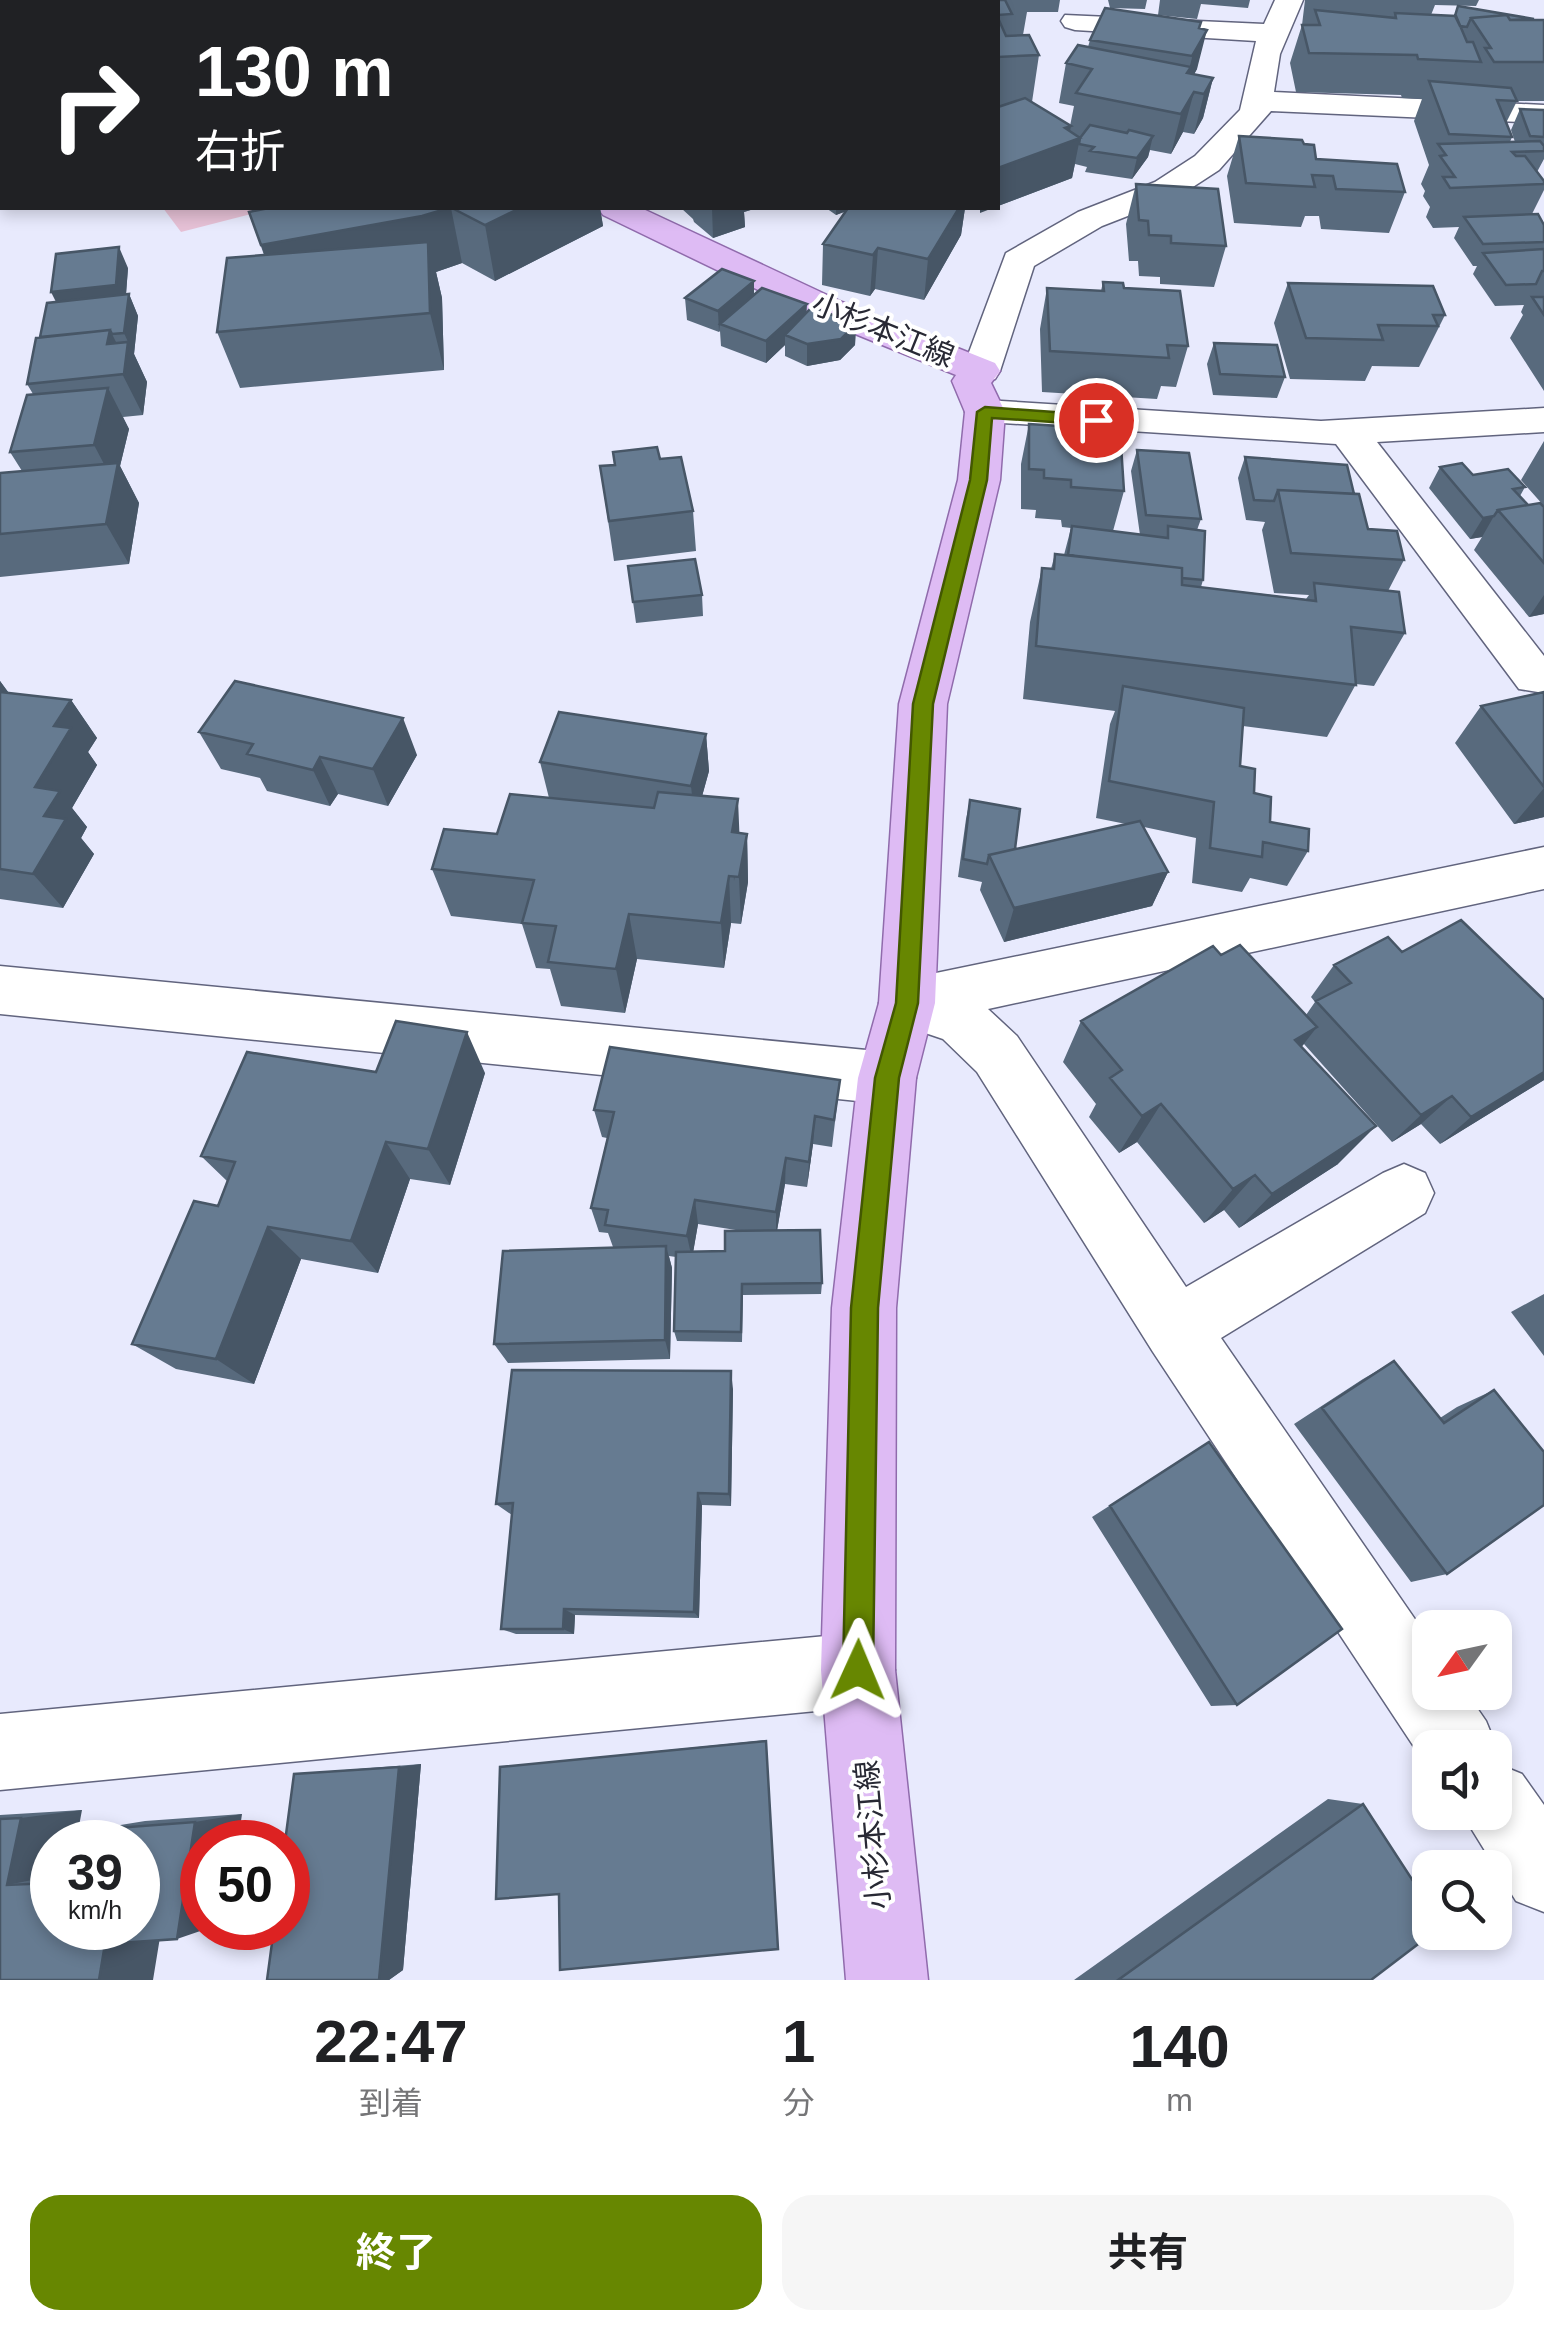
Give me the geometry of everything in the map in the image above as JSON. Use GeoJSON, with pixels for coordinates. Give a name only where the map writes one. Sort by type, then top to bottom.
{"type":"FeatureCollection","features":[{"type":"Feature","properties":{"kind":"main road","name":"小杉本江線"},"geometry":{"type":"LineString","coordinates":[[619,210],[829,310],[983,391],[979,480],[923,704],[907,1003],[887,1078],[864,1308],[858,1670],[887,1980]]}},
{"type":"Feature","properties":{"kind":"street"},"geometry":{"type":"LineString","coordinates":[[1288,0],[1265,54],[1255,112],[1207,163],[1167,189],[1090,219],[1018,260],[983,391],[1346,432],[1544,420]]}},
{"type":"Feature","properties":{"kind":"street"},"geometry":{"type":"LineString","coordinates":[[1076,21],[1274,33]]}},
{"type":"Feature","properties":{"kind":"street"},"geometry":{"type":"LineString","coordinates":[[1257,101],[1544,114]]}},
{"type":"Feature","properties":{"kind":"street"},"geometry":{"type":"LineString","coordinates":[[1346,432],[1535,677],[1544,676]]}},
{"type":"Feature","properties":{"kind":"street"},"geometry":{"type":"LineString","coordinates":[[907,1003],[1544,868]]}},
{"type":"Feature","properties":{"kind":"street"},"geometry":{"type":"LineString","coordinates":[[0,990],[887,1078]]}},
{"type":"Feature","properties":{"kind":"street"},"geometry":{"type":"LineString","coordinates":[[907,1003],[962,1021],[998,1054],[1176,1329],[1447,1730]]}},
{"type":"Feature","properties":{"kind":"street"},"geometry":{"type":"LineString","coordinates":[[1176,1329],[1404,1193]]}},
{"type":"Feature","properties":{"kind":"street"},"geometry":{"type":"LineString","coordinates":[[0,1752],[858,1670]]}},
{"type":"Feature","properties":{"kind":"street"},"geometry":{"type":"LineString","coordinates":[[1512,1826],[1544,1873]]}},
{"type":"Feature","properties":{"kind":"shaded area"},"geometry":{"type":"Polygon","coordinates":[[[164,210],[267,210],[181,232],[164,210]]]}},
{"type":"Feature","properties":{"kind":"building"},"geometry":{"type":"Polygon","coordinates":[[[1000,0],[1005,0],[1012,14],[1000,15],[1000,0]]]}},
{"type":"Feature","properties":{"kind":"building"},"geometry":{"type":"Polygon","coordinates":[[[1458,6],[1534,19],[1510,20],[1507,15],[1471,18],[1467,27],[1460,26],[1455,16],[1458,6]]]}},
{"type":"Feature","properties":{"kind":"building"},"geometry":{"type":"Polygon","coordinates":[[[1105,8],[1201,22],[1199,28],[1207,30],[1192,56],[1090,40],[1105,8]]]}},
{"type":"Feature","properties":{"kind":"building"},"geometry":{"type":"Polygon","coordinates":[[[1315,10],[1396,18],[1395,13],[1456,16],[1481,62],[1418,59],[1417,55],[1309,53],[1302,25],[1320,25],[1315,10]]]}},
{"type":"Feature","properties":{"kind":"building"},"geometry":{"type":"Polygon","coordinates":[[[1507,15],[1510,20],[1544,20],[1544,62],[1494,62],[1485,48],[1491,48],[1471,18],[1507,15]]]}},
{"type":"Feature","properties":{"kind":"building"},"geometry":{"type":"Polygon","coordinates":[[[1000,22],[1006,36],[1029,35],[1039,55],[1000,57],[1000,22]]]}},
{"type":"Feature","properties":{"kind":"building"},"geometry":{"type":"Polygon","coordinates":[[[1078,45],[1191,67],[1187,73],[1213,78],[1204,94],[1194,92],[1181,114],[1076,93],[1092,69],[1066,63],[1078,45]]]}},
{"type":"Feature","properties":{"kind":"building"},"geometry":{"type":"Polygon","coordinates":[[[1429,81],[1511,88],[1517,101],[1497,100],[1512,137],[1449,134],[1429,81]]]}},
{"type":"Feature","properties":{"kind":"building"},"geometry":{"type":"Polygon","coordinates":[[[1025,98],[1071,126],[1065,128],[1080,138],[1000,167],[1000,106],[1025,98]]]}},
{"type":"Feature","properties":{"kind":"building"},"geometry":{"type":"Polygon","coordinates":[[[1520,109],[1544,110],[1544,137],[1530,136],[1520,109]]]}},
{"type":"Feature","properties":{"kind":"building"},"geometry":{"type":"Polygon","coordinates":[[[1090,125],[1153,136],[1137,158],[1090,151],[1094,147],[1079,144],[1090,125]]]}},
{"type":"Feature","properties":{"kind":"building"},"geometry":{"type":"Polygon","coordinates":[[[1239,136],[1302,140],[1314,145],[1316,159],[1397,164],[1405,192],[1336,189],[1333,176],[1312,175],[1315,187],[1246,183],[1239,136]]]}},
{"type":"Feature","properties":{"kind":"building"},"geometry":{"type":"Polygon","coordinates":[[[1540,141],[1544,151],[1512,152],[1525,156],[1544,184],[1450,188],[1443,177],[1455,177],[1440,156],[1446,155],[1438,144],[1540,141]]]}},
{"type":"Feature","properties":{"kind":"building"},"geometry":{"type":"Polygon","coordinates":[[[1136,184],[1218,189],[1226,246],[1171,243],[1171,236],[1149,235],[1148,221],[1139,220],[1136,184]]]}},
{"type":"Feature","properties":{"kind":"building"},"geometry":{"type":"Polygon","coordinates":[[[259,210],[442,210],[261,245],[249,212],[259,210]]]}},
{"type":"Feature","properties":{"kind":"building"},"geometry":{"type":"Polygon","coordinates":[[[456,210],[516,210],[485,225],[456,210]]]}},
{"type":"Feature","properties":{"kind":"building"},"geometry":{"type":"Polygon","coordinates":[[[847,210],[958,210],[928,259],[878,248],[873,255],[823,244],[847,210]]]}},
{"type":"Feature","properties":{"kind":"building"},"geometry":{"type":"Polygon","coordinates":[[[1538,214],[1544,225],[1544,242],[1483,244],[1464,217],[1538,214]]]}},
{"type":"Feature","properties":{"kind":"building"},"geometry":{"type":"Polygon","coordinates":[[[428,242],[430,313],[217,332],[227,258],[428,242]]]}},
{"type":"Feature","properties":{"kind":"building"},"geometry":{"type":"Polygon","coordinates":[[[119,247],[116,285],[51,292],[56,254],[119,247]]]}},
{"type":"Feature","properties":{"kind":"building"},"geometry":{"type":"Polygon","coordinates":[[[1544,249],[1544,271],[1536,284],[1506,285],[1483,253],[1544,249]]]}},
{"type":"Feature","properties":{"kind":"building"},"geometry":{"type":"Polygon","coordinates":[[[722,269],[754,281],[718,311],[685,298],[722,269]]]}},
{"type":"Feature","properties":{"kind":"building"},"geometry":{"type":"Polygon","coordinates":[[[1103,282],[1123,283],[1124,288],[1180,291],[1188,346],[1167,345],[1169,358],[1050,351],[1047,288],[1104,291],[1103,282]]]}},
{"type":"Feature","properties":{"kind":"building"},"geometry":{"type":"Polygon","coordinates":[[[1288,283],[1433,286],[1445,315],[1433,315],[1438,326],[1378,325],[1383,340],[1306,338],[1288,283]]]}},
{"type":"Feature","properties":{"kind":"building"},"geometry":{"type":"Polygon","coordinates":[[[762,288],[807,304],[766,341],[720,324],[762,288]]]}},
{"type":"Feature","properties":{"kind":"building"},"geometry":{"type":"Polygon","coordinates":[[[129,294],[124,333],[112,334],[110,330],[40,337],[47,303],[129,294]]]}},
{"type":"Feature","properties":{"kind":"building"},"geometry":{"type":"Polygon","coordinates":[[[1532,297],[1544,297],[1544,315],[1532,297]]]}},
{"type":"Feature","properties":{"kind":"building"},"geometry":{"type":"Polygon","coordinates":[[[812,307],[856,324],[841,339],[807,344],[785,335],[812,307]]]}},
{"type":"Feature","properties":{"kind":"building"},"geometry":{"type":"Polygon","coordinates":[[[110,330],[107,344],[128,342],[124,374],[27,384],[36,338],[110,330]]]}},
{"type":"Feature","properties":{"kind":"building"},"geometry":{"type":"Polygon","coordinates":[[[1214,343],[1277,345],[1285,377],[1220,374],[1214,343]]]}},
{"type":"Feature","properties":{"kind":"building"},"geometry":{"type":"Polygon","coordinates":[[[108,388],[94,445],[10,452],[27,395],[108,388]]]}},
{"type":"Feature","properties":{"kind":"building"},"geometry":{"type":"Polygon","coordinates":[[[1029,424],[1120,430],[1124,491],[1071,487],[1071,480],[1044,478],[1044,470],[1029,469],[1029,424]]]}},
{"type":"Feature","properties":{"kind":"building"},"geometry":{"type":"Polygon","coordinates":[[[657,447],[660,459],[681,457],[693,511],[609,521],[600,466],[615,465],[613,452],[657,447]]]}},
{"type":"Feature","properties":{"kind":"building"},"geometry":{"type":"Polygon","coordinates":[[[1137,450],[1189,453],[1201,519],[1146,515],[1137,450]]]}},
{"type":"Feature","properties":{"kind":"building"},"geometry":{"type":"Polygon","coordinates":[[[1245,457],[1347,465],[1354,494],[1278,490],[1274,501],[1254,500],[1245,457]]]}},
{"type":"Feature","properties":{"kind":"building"},"geometry":{"type":"Polygon","coordinates":[[[118,463],[106,524],[0,534],[0,473],[118,463]]]}},
{"type":"Feature","properties":{"kind":"building"},"geometry":{"type":"Polygon","coordinates":[[[1462,463],[1473,475],[1508,469],[1525,487],[1513,489],[1528,505],[1498,510],[1494,516],[1483,518],[1440,467],[1462,463]]]}},
{"type":"Feature","properties":{"kind":"building"},"geometry":{"type":"Polygon","coordinates":[[[1278,490],[1359,494],[1368,529],[1397,531],[1404,560],[1291,553],[1278,490]]]}},
{"type":"Feature","properties":{"kind":"building"},"geometry":{"type":"Polygon","coordinates":[[[1540,503],[1544,507],[1544,563],[1498,510],[1540,503]]]}},
{"type":"Feature","properties":{"kind":"building"},"geometry":{"type":"Polygon","coordinates":[[[1072,526],[1168,538],[1168,526],[1205,531],[1203,580],[1182,578],[1182,568],[1068,555],[1072,526]]]}},
{"type":"Feature","properties":{"kind":"building"},"geometry":{"type":"Polygon","coordinates":[[[1055,554],[1182,568],[1182,585],[1316,601],[1314,583],[1399,592],[1405,633],[1351,627],[1356,685],[1036,646],[1042,568],[1054,569],[1055,554]]]}},
{"type":"Feature","properties":{"kind":"building"},"geometry":{"type":"Polygon","coordinates":[[[695,559],[702,595],[633,602],[628,566],[695,559]]]}},
{"type":"Feature","properties":{"kind":"building"},"geometry":{"type":"Polygon","coordinates":[[[235,681],[403,718],[373,769],[320,757],[313,770],[247,754],[253,744],[199,732],[235,681]]]}},
{"type":"Feature","properties":{"kind":"building"},"geometry":{"type":"Polygon","coordinates":[[[1123,686],[1244,708],[1240,766],[1255,769],[1254,793],[1271,797],[1270,822],[1309,829],[1308,851],[1263,842],[1262,857],[1210,848],[1214,802],[1109,781],[1123,686]]]}},
{"type":"Feature","properties":{"kind":"building"},"geometry":{"type":"Polygon","coordinates":[[[0,692],[71,700],[54,726],[71,728],[35,787],[60,791],[44,816],[66,819],[33,874],[0,869],[0,692]]]}},
{"type":"Feature","properties":{"kind":"building"},"geometry":{"type":"Polygon","coordinates":[[[1544,692],[1544,787],[1481,706],[1544,692]]]}},
{"type":"Feature","properties":{"kind":"building"},"geometry":{"type":"Polygon","coordinates":[[[559,712],[706,734],[691,786],[540,762],[559,712]]]}},
{"type":"Feature","properties":{"kind":"building"},"geometry":{"type":"Polygon","coordinates":[[[658,792],[738,799],[732,832],[747,834],[739,877],[729,876],[721,923],[629,914],[616,969],[548,962],[556,926],[522,923],[534,880],[432,869],[444,829],[497,834],[510,794],[654,808],[658,792]]]}},
{"type":"Feature","properties":{"kind":"building"},"geometry":{"type":"Polygon","coordinates":[[[970,800],[1020,809],[1015,849],[989,855],[987,864],[963,859],[970,800]]]}},
{"type":"Feature","properties":{"kind":"building"},"geometry":{"type":"Polygon","coordinates":[[[1140,821],[1168,872],[1014,908],[989,855],[1140,821]]]}},
{"type":"Feature","properties":{"kind":"building"},"geometry":{"type":"Polygon","coordinates":[[[1461,920],[1544,1000],[1544,1072],[1471,1117],[1452,1096],[1421,1115],[1316,1001],[1351,983],[1334,965],[1388,937],[1402,952],[1461,920]]]}},
{"type":"Feature","properties":{"kind":"building"},"geometry":{"type":"Polygon","coordinates":[[[1240,945],[1317,1027],[1295,1040],[1376,1126],[1272,1194],[1255,1175],[1233,1189],[1161,1104],[1142,1116],[1110,1078],[1122,1070],[1081,1021],[1213,946],[1221,955],[1240,945]]]}},
{"type":"Feature","properties":{"kind":"building"},"geometry":{"type":"Polygon","coordinates":[[[396,1021],[467,1032],[428,1149],[386,1142],[351,1241],[268,1227],[216,1359],[132,1344],[194,1201],[218,1206],[235,1162],[201,1156],[247,1052],[376,1072],[396,1021]]]}},
{"type":"Feature","properties":{"kind":"building"},"geometry":{"type":"Polygon","coordinates":[[[610,1047],[840,1080],[834,1120],[815,1116],[809,1162],[786,1158],[776,1212],[695,1200],[687,1236],[605,1225],[608,1210],[591,1208],[614,1112],[594,1110],[610,1047]]]}},
{"type":"Feature","properties":{"kind":"building"},"geometry":{"type":"Polygon","coordinates":[[[820,1230],[822,1283],[742,1284],[741,1332],[674,1331],[676,1252],[725,1251],[725,1231],[820,1230]]]}},
{"type":"Feature","properties":{"kind":"building"},"geometry":{"type":"Polygon","coordinates":[[[666,1246],[665,1340],[494,1344],[503,1251],[666,1246]]]}},
{"type":"Feature","properties":{"kind":"building"},"geometry":{"type":"Polygon","coordinates":[[[1394,1361],[1444,1423],[1494,1390],[1544,1452],[1544,1505],[1447,1574],[1322,1408],[1394,1361]]]}},
{"type":"Feature","properties":{"kind":"building"},"geometry":{"type":"Polygon","coordinates":[[[512,1370],[731,1371],[729,1494],[698,1493],[694,1612],[564,1609],[563,1629],[501,1629],[513,1503],[496,1504],[512,1370]]]}},
{"type":"Feature","properties":{"kind":"building"},"geometry":{"type":"Polygon","coordinates":[[[1209,1442],[1342,1629],[1237,1705],[1110,1506],[1209,1442]]]}},
{"type":"Feature","properties":{"kind":"building"},"geometry":{"type":"Polygon","coordinates":[[[766,1741],[778,1949],[560,1970],[559,1894],[496,1899],[500,1767],[766,1741]]]}},
{"type":"Feature","properties":{"kind":"building"},"geometry":{"type":"Polygon","coordinates":[[[399,1767],[379,1980],[267,1980],[271,1950],[310,1950],[310,1820],[288,1820],[294,1774],[399,1767]]]}},
{"type":"Feature","properties":{"kind":"building"},"geometry":{"type":"Polygon","coordinates":[[[1363,1804],[1412,1879],[1412,1949],[1371,1980],[1118,1980],[1363,1804]]]}},
{"type":"Feature","properties":{"kind":"building"},"geometry":{"type":"Polygon","coordinates":[[[21,1818],[7,1885],[30,1884],[30,1950],[104,1950],[99,1980],[0,1980],[0,1819],[21,1818]]]}},
{"type":"Feature","properties":{"kind":"building"},"geometry":{"type":"Polygon","coordinates":[[[180,1823],[180,1920],[177,1939],[160,1940],[160,1825],[180,1823]]]}},
{"type":"Feature","properties":{"kind":"route"},"geometry":{"type":"LineString","coordinates":[[858,1670],[864,1308],[887,1078],[907,1003],[923,704],[979,480],[985,412],[1096,420]]}}]}
